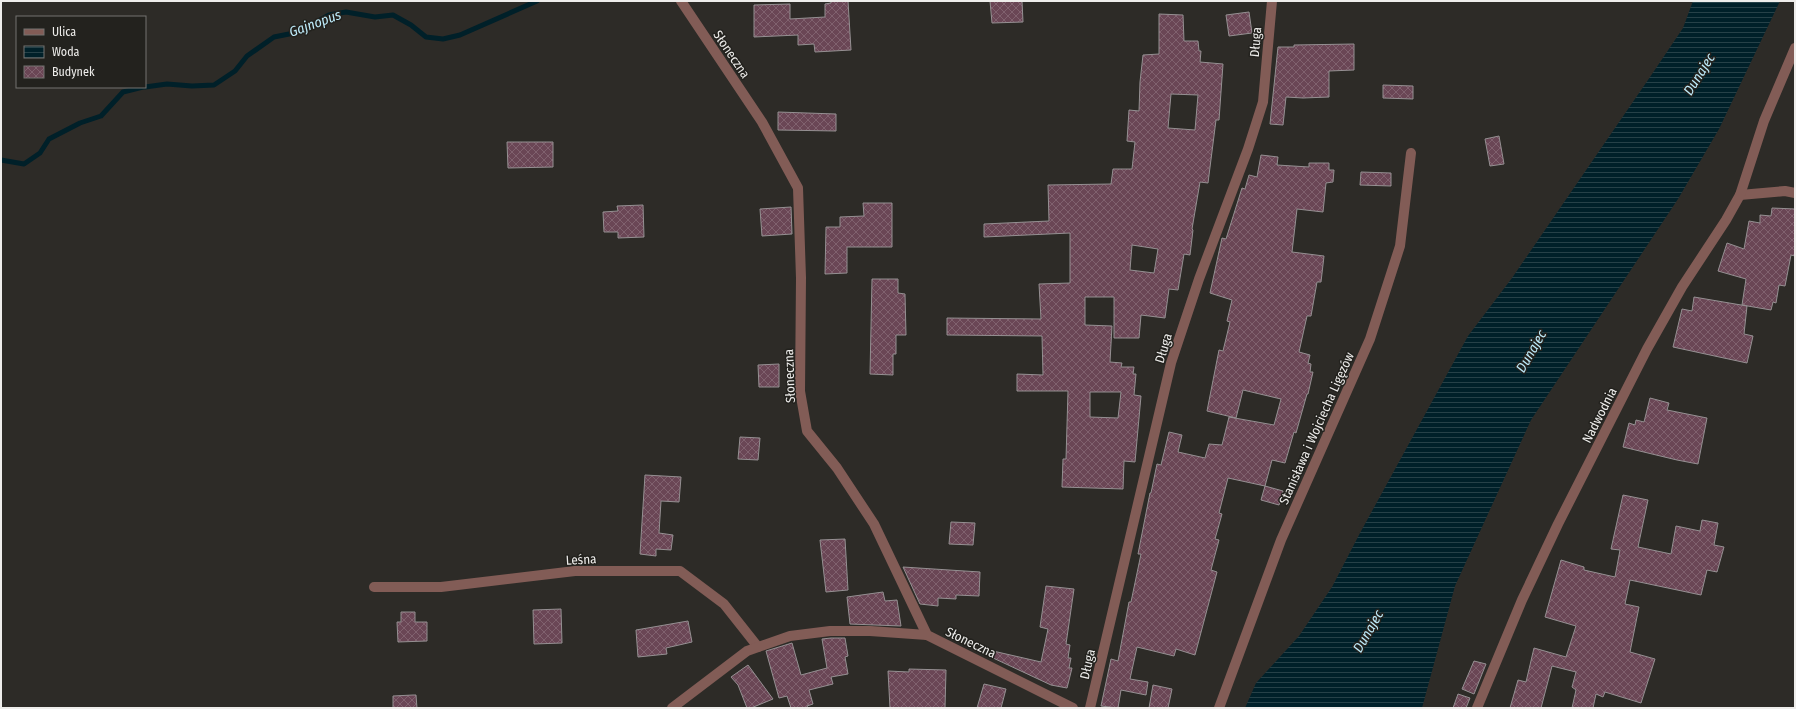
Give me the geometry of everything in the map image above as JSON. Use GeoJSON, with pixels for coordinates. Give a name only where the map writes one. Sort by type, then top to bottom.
{"type":"FeatureCollection","features":[{"type":"Feature","properties":{"kind":"street","name":"Słoneczna"},"geometry":{"type":"LineString","coordinates":[[682,1],[762,122],[798,188],[801,278],[800,391],[807,431],[837,468],[874,524],[928,635],[1073,708]]}},
{"type":"Feature","properties":{"kind":"street","name":"Długa"},"geometry":{"type":"LineString","coordinates":[[1090,708],[1171,363],[1199,279],[1248,149],[1262,102],[1272,1]]}},
{"type":"Feature","properties":{"kind":"street","name":"Nadwodnia"},"geometry":{"type":"LineString","coordinates":[[1477,708],[1522,600],[1558,524],[1647,350],[1682,287],[1726,220],[1740,195],[1764,121],[1795,48]]}},
{"type":"Feature","properties":{"kind":"street","name":"Stanisława i Wojciecha Ligęzów"},"geometry":{"type":"LineString","coordinates":[[1219,708],[1281,540],[1370,339],[1400,246],[1411,153]]}},
{"type":"Feature","properties":{"kind":"street"},"geometry":{"type":"LineString","coordinates":[[1740,195],[1785,191],[1795,193]]}},
{"type":"Feature","properties":{"kind":"street","name":"Leśna"},"geometry":{"type":"LineString","coordinates":[[374,587],[441,587],[575,571],[680,571],[724,604],[758,647]]}},
{"type":"Feature","properties":{"kind":"street"},"geometry":{"type":"LineString","coordinates":[[672,708],[747,651],[790,636],[830,631],[870,631],[928,635]]}},
{"type":"Feature","properties":{"kind":"water","name":"Dunajec"},"geometry":{"type":"Polygon","coordinates":[[[1693,1],[1780,1],[1719,129],[1678,199],[1531,420],[1455,586],[1422,708],[1245,708],[1256,683],[1299,636],[1332,587],[1468,336],[1512,278],[1683,28],[1693,1]]]}},
{"type":"Feature","properties":{"kind":"building"},"geometry":{"type":"Polygon","coordinates":[[[831,1],[848,1],[851,50],[815,52],[814,44],[798,45],[798,35],[754,37],[754,5],[790,4],[790,19],[825,17],[825,4],[831,3],[831,1]]]}},
{"type":"Feature","properties":{"kind":"building"},"geometry":{"type":"Polygon","coordinates":[[[990,1],[1022,1],[1023,22],[992,23],[990,1]]]}},
{"type":"Feature","properties":{"kind":"building"},"geometry":{"type":"Polygon","coordinates":[[[1249,12],[1252,33],[1229,36],[1226,15],[1249,12]]]}},
{"type":"Feature","properties":{"kind":"building"},"geometry":{"type":"Polygon","coordinates":[[[1159,14],[1183,15],[1184,41],[1198,41],[1199,51],[1201,51],[1200,62],[1223,64],[1219,120],[1216,120],[1208,183],[1200,182],[1192,229],[1190,255],[1184,254],[1178,290],[1169,289],[1165,318],[1141,315],[1139,338],[1114,338],[1114,297],[1085,297],[1085,325],[1112,326],[1110,362],[1122,363],[1121,367],[1134,367],[1133,374],[1136,374],[1134,395],[1141,396],[1135,462],[1124,461],[1123,489],[1062,487],[1063,459],[1066,459],[1068,391],[1017,391],[1017,374],[1043,375],[1042,336],[947,335],[947,318],[1041,319],[1039,284],[1070,283],[1070,233],[984,237],[984,224],[1049,221],[1048,185],[1111,184],[1113,169],[1132,169],[1135,142],[1127,141],[1129,110],[1139,111],[1143,55],[1159,54],[1159,14]],[[1171,94],[1168,128],[1195,130],[1198,95],[1171,94]],[[1132,245],[1130,270],[1154,273],[1158,249],[1132,245]],[[1090,392],[1090,417],[1118,418],[1121,392],[1090,392]]]}},
{"type":"Feature","properties":{"kind":"building"},"geometry":{"type":"Polygon","coordinates":[[[1354,44],[1354,70],[1329,71],[1329,97],[1286,97],[1283,125],[1270,124],[1278,47],[1294,47],[1294,45],[1354,44]]]}},
{"type":"Feature","properties":{"kind":"building"},"geometry":{"type":"Polygon","coordinates":[[[1383,85],[1413,86],[1413,99],[1383,98],[1383,85]]]}},
{"type":"Feature","properties":{"kind":"building"},"geometry":{"type":"Polygon","coordinates":[[[778,112],[836,114],[836,131],[778,130],[778,112]]]}},
{"type":"Feature","properties":{"kind":"building"},"geometry":{"type":"Polygon","coordinates":[[[1499,136],[1504,164],[1490,166],[1485,139],[1499,136]]]}},
{"type":"Feature","properties":{"kind":"building"},"geometry":{"type":"Polygon","coordinates":[[[507,142],[553,142],[553,167],[508,168],[507,142]]]}},
{"type":"Feature","properties":{"kind":"building"},"geometry":{"type":"Polygon","coordinates":[[[1261,155],[1278,157],[1277,165],[1309,167],[1309,163],[1329,163],[1329,170],[1334,170],[1333,182],[1326,183],[1323,212],[1297,209],[1292,252],[1324,256],[1321,282],[1317,282],[1311,316],[1307,316],[1299,352],[1310,355],[1308,363],[1311,364],[1310,372],[1313,372],[1308,394],[1296,433],[1294,432],[1285,463],[1272,460],[1265,486],[1228,478],[1219,513],[1222,514],[1215,539],[1219,540],[1211,570],[1217,572],[1195,655],[1176,649],[1174,656],[1137,647],[1130,679],[1148,682],[1146,695],[1121,690],[1118,708],[1101,706],[1111,659],[1118,661],[1129,602],[1131,602],[1141,554],[1138,554],[1150,493],[1157,464],[1161,465],[1169,432],[1182,435],[1178,452],[1205,458],[1209,444],[1222,445],[1229,417],[1274,425],[1281,399],[1243,390],[1236,418],[1207,411],[1219,350],[1223,351],[1230,322],[1227,321],[1232,300],[1210,293],[1222,238],[1226,239],[1242,188],[1245,189],[1249,175],[1257,177],[1261,155]]]}},
{"type":"Feature","properties":{"kind":"building"},"geometry":{"type":"Polygon","coordinates":[[[1361,172],[1391,173],[1391,186],[1360,185],[1361,172]]]}},
{"type":"Feature","properties":{"kind":"building"},"geometry":{"type":"Polygon","coordinates":[[[863,203],[892,203],[892,247],[847,247],[847,273],[825,274],[826,227],[840,227],[840,217],[864,216],[863,203]]]}},
{"type":"Feature","properties":{"kind":"building"},"geometry":{"type":"Polygon","coordinates":[[[643,205],[644,237],[618,238],[618,232],[604,232],[603,212],[618,211],[617,206],[643,205]]]}},
{"type":"Feature","properties":{"kind":"building"},"geometry":{"type":"Polygon","coordinates":[[[791,207],[792,234],[762,236],[760,209],[791,207]]]}},
{"type":"Feature","properties":{"kind":"building"},"geometry":{"type":"Polygon","coordinates":[[[1772,208],[1795,209],[1795,256],[1791,255],[1785,286],[1779,285],[1776,303],[1773,302],[1771,310],[1742,305],[1746,279],[1718,271],[1727,243],[1744,249],[1749,221],[1760,223],[1760,215],[1771,216],[1772,208]]]}},
{"type":"Feature","properties":{"kind":"building"},"geometry":{"type":"Polygon","coordinates":[[[872,279],[898,279],[898,293],[905,294],[906,335],[896,335],[896,354],[893,354],[893,375],[870,374],[872,279]]]}},
{"type":"Feature","properties":{"kind":"building"},"geometry":{"type":"Polygon","coordinates":[[[1694,297],[1747,306],[1744,334],[1753,336],[1747,363],[1673,347],[1682,309],[1692,311],[1694,297]]]}},
{"type":"Feature","properties":{"kind":"building"},"geometry":{"type":"Polygon","coordinates":[[[779,364],[779,387],[759,387],[758,365],[779,364]]]}},
{"type":"Feature","properties":{"kind":"building"},"geometry":{"type":"Polygon","coordinates":[[[1650,398],[1669,403],[1667,410],[1707,418],[1698,464],[1623,447],[1629,423],[1635,425],[1636,420],[1644,422],[1650,398]]]}},
{"type":"Feature","properties":{"kind":"building"},"geometry":{"type":"Polygon","coordinates":[[[740,437],[760,438],[758,460],[738,459],[740,437]]]}},
{"type":"Feature","properties":{"kind":"building"},"geometry":{"type":"Polygon","coordinates":[[[645,475],[681,477],[679,502],[661,501],[659,533],[673,535],[671,550],[656,549],[656,556],[640,554],[645,475]]]}},
{"type":"Feature","properties":{"kind":"building"},"geometry":{"type":"Polygon","coordinates":[[[1265,486],[1283,491],[1279,505],[1261,500],[1265,486]]]}},
{"type":"Feature","properties":{"kind":"building"},"geometry":{"type":"Polygon","coordinates":[[[1623,495],[1648,500],[1638,547],[1671,554],[1676,526],[1700,531],[1702,520],[1718,523],[1714,545],[1724,547],[1717,572],[1707,570],[1701,595],[1630,580],[1625,604],[1639,607],[1630,652],[1655,659],[1641,703],[1605,692],[1603,697],[1596,694],[1593,708],[1572,708],[1576,690],[1572,687],[1576,672],[1552,666],[1541,708],[1510,708],[1518,680],[1526,682],[1534,648],[1566,657],[1576,626],[1545,617],[1561,560],[1584,567],[1584,570],[1615,577],[1620,550],[1611,549],[1623,495]]]}},
{"type":"Feature","properties":{"kind":"building"},"geometry":{"type":"Polygon","coordinates":[[[951,522],[975,523],[973,545],[949,544],[951,522]]]}},
{"type":"Feature","properties":{"kind":"building"},"geometry":{"type":"Polygon","coordinates":[[[845,539],[848,590],[826,592],[820,540],[845,539]]]}},
{"type":"Feature","properties":{"kind":"building"},"geometry":{"type":"Polygon","coordinates":[[[903,567],[980,572],[979,596],[956,595],[956,599],[938,598],[938,606],[920,604],[903,567]]]}},
{"type":"Feature","properties":{"kind":"building"},"geometry":{"type":"Polygon","coordinates":[[[1046,586],[1074,589],[1066,644],[1070,645],[1068,658],[1071,658],[1069,668],[1072,668],[1067,688],[1051,685],[991,657],[993,651],[1041,662],[1048,629],[1040,627],[1046,586]]]}},
{"type":"Feature","properties":{"kind":"building"},"geometry":{"type":"Polygon","coordinates":[[[883,592],[885,601],[897,600],[901,626],[850,624],[847,597],[883,592]]]}},
{"type":"Feature","properties":{"kind":"building"},"geometry":{"type":"Polygon","coordinates":[[[561,609],[562,643],[534,644],[533,610],[561,609]]]}},
{"type":"Feature","properties":{"kind":"building"},"geometry":{"type":"Polygon","coordinates":[[[401,612],[415,612],[415,622],[427,622],[427,641],[398,642],[397,622],[401,622],[401,612]]]}},
{"type":"Feature","properties":{"kind":"building"},"geometry":{"type":"Polygon","coordinates":[[[688,621],[692,642],[666,648],[667,654],[638,657],[636,630],[688,621]]]}},
{"type":"Feature","properties":{"kind":"building"},"geometry":{"type":"Polygon","coordinates":[[[845,638],[848,656],[845,657],[848,674],[831,677],[833,684],[809,690],[813,704],[807,706],[808,708],[791,708],[787,696],[779,698],[766,651],[792,643],[801,675],[827,668],[822,639],[845,638]]]}},
{"type":"Feature","properties":{"kind":"building"},"geometry":{"type":"Polygon","coordinates":[[[1474,661],[1486,664],[1474,694],[1462,689],[1474,661]]]}},
{"type":"Feature","properties":{"kind":"building"},"geometry":{"type":"Polygon","coordinates":[[[748,665],[773,699],[751,708],[747,708],[738,685],[731,677],[748,665]]]}},
{"type":"Feature","properties":{"kind":"building"},"geometry":{"type":"Polygon","coordinates":[[[909,669],[946,670],[945,708],[890,708],[888,671],[909,672],[909,669]]]}},
{"type":"Feature","properties":{"kind":"building"},"geometry":{"type":"Polygon","coordinates":[[[984,684],[1006,689],[1001,708],[977,708],[984,684]]]}},
{"type":"Feature","properties":{"kind":"building"},"geometry":{"type":"Polygon","coordinates":[[[1153,685],[1172,689],[1168,708],[1149,708],[1153,685]]]}},
{"type":"Feature","properties":{"kind":"building"},"geometry":{"type":"Polygon","coordinates":[[[1458,694],[1470,698],[1466,708],[1453,708],[1458,694]]]}},
{"type":"Feature","properties":{"kind":"building"},"geometry":{"type":"Polygon","coordinates":[[[416,695],[417,708],[393,708],[393,696],[416,695]]]}},
{"type":"Feature","properties":{"kind":"waterway","name":"Gajnopus"},"geometry":{"type":"LineString","coordinates":[[146,87],[167,84],[192,86],[214,85],[235,71],[247,56],[274,37],[299,32],[329,15],[346,12],[375,17],[393,15],[411,25],[426,37],[443,39],[460,35],[537,1]]}},
{"type":"Feature","properties":{"kind":"waterway","name":"Gajnopus"},"geometry":{"type":"LineString","coordinates":[[1,160],[24,164],[40,153],[49,139],[80,123],[101,116],[123,92],[139,88]]}}]}
